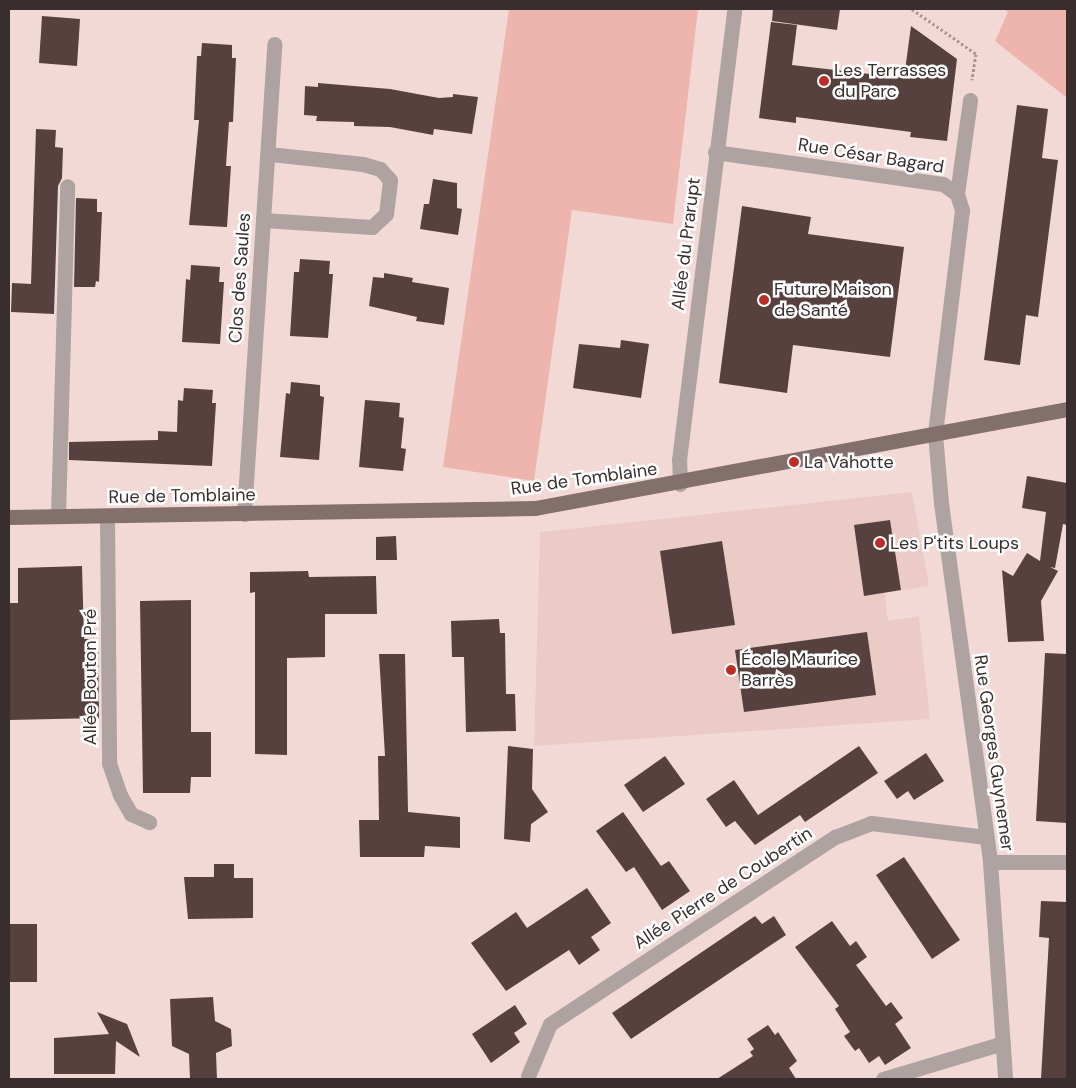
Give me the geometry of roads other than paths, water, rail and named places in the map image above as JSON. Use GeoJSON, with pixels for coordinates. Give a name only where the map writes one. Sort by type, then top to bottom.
{"type":"FeatureCollection","features":[{"type":"Feature","properties":{"kind":"main road","name":"Rue de Tomblaine"},"geometry":{"type":"LineString","coordinates":[[9,517],[535,508],[680,484],[1067,409]]}},
{"type":"Feature","properties":{"kind":"street","name":"Allée du Prarupt"},"geometry":{"type":"LineString","coordinates":[[680,484],[679,460],[715,152],[734,9]]}},
{"type":"Feature","properties":{"kind":"street","name":"Clos des Saules"},"geometry":{"type":"LineString","coordinates":[[244,514],[269,154],[274,44]]}},
{"type":"Feature","properties":{"kind":"street"},"geometry":{"type":"LineString","coordinates":[[957,194],[970,100]]}},
{"type":"Feature","properties":{"kind":"street","name":"Rue César Bagard"},"geometry":{"type":"LineString","coordinates":[[715,152],[944,184],[957,194],[962,210],[935,434]]}},
{"type":"Feature","properties":{"kind":"street"},"geometry":{"type":"LineString","coordinates":[[263,220],[372,227],[386,214],[390,180],[380,169],[363,164],[269,154]]}},
{"type":"Feature","properties":{"kind":"street"},"geometry":{"type":"LineString","coordinates":[[58,516],[68,186]]}},
{"type":"Feature","properties":{"kind":"street","name":"Rue Georges Guynemer"},"geometry":{"type":"LineString","coordinates":[[935,434],[942,512],[990,862],[1005,1079]]}},
{"type":"Feature","properties":{"kind":"street","name":"Allée Bouton Pré"},"geometry":{"type":"LineString","coordinates":[[107,516],[109,763],[120,795],[131,814],[149,822]]}},
{"type":"Feature","properties":{"kind":"street","name":"Allée Pierre de Coubertin"},"geometry":{"type":"LineString","coordinates":[[528,1076],[550,1024],[835,837],[871,823],[986,838]]}},
{"type":"Feature","properties":{"kind":"street"},"geometry":{"type":"LineString","coordinates":[[990,862],[1067,862]]}},
{"type":"Feature","properties":{"kind":"street"},"geometry":{"type":"LineString","coordinates":[[883,1079],[1003,1044]]}},
{"type":"Feature","properties":{"kind":"place","name":"Les Terrasses du Parc"},"geometry":{"type":"Point","coordinates":[824,81]}},
{"type":"Feature","properties":{"kind":"place","name":"Future Maison de Santé"},"geometry":{"type":"Point","coordinates":[764,300]}},
{"type":"Feature","properties":{"kind":"place","name":"La Vahotte"},"geometry":{"type":"Point","coordinates":[794,462]}},
{"type":"Feature","properties":{"kind":"place","name":"Les P'tits Loups"},"geometry":{"type":"Point","coordinates":[880,543]}},
{"type":"Feature","properties":{"kind":"place","name":"École Maurice Barrès"},"geometry":{"type":"Point","coordinates":[731,670]}}]}
